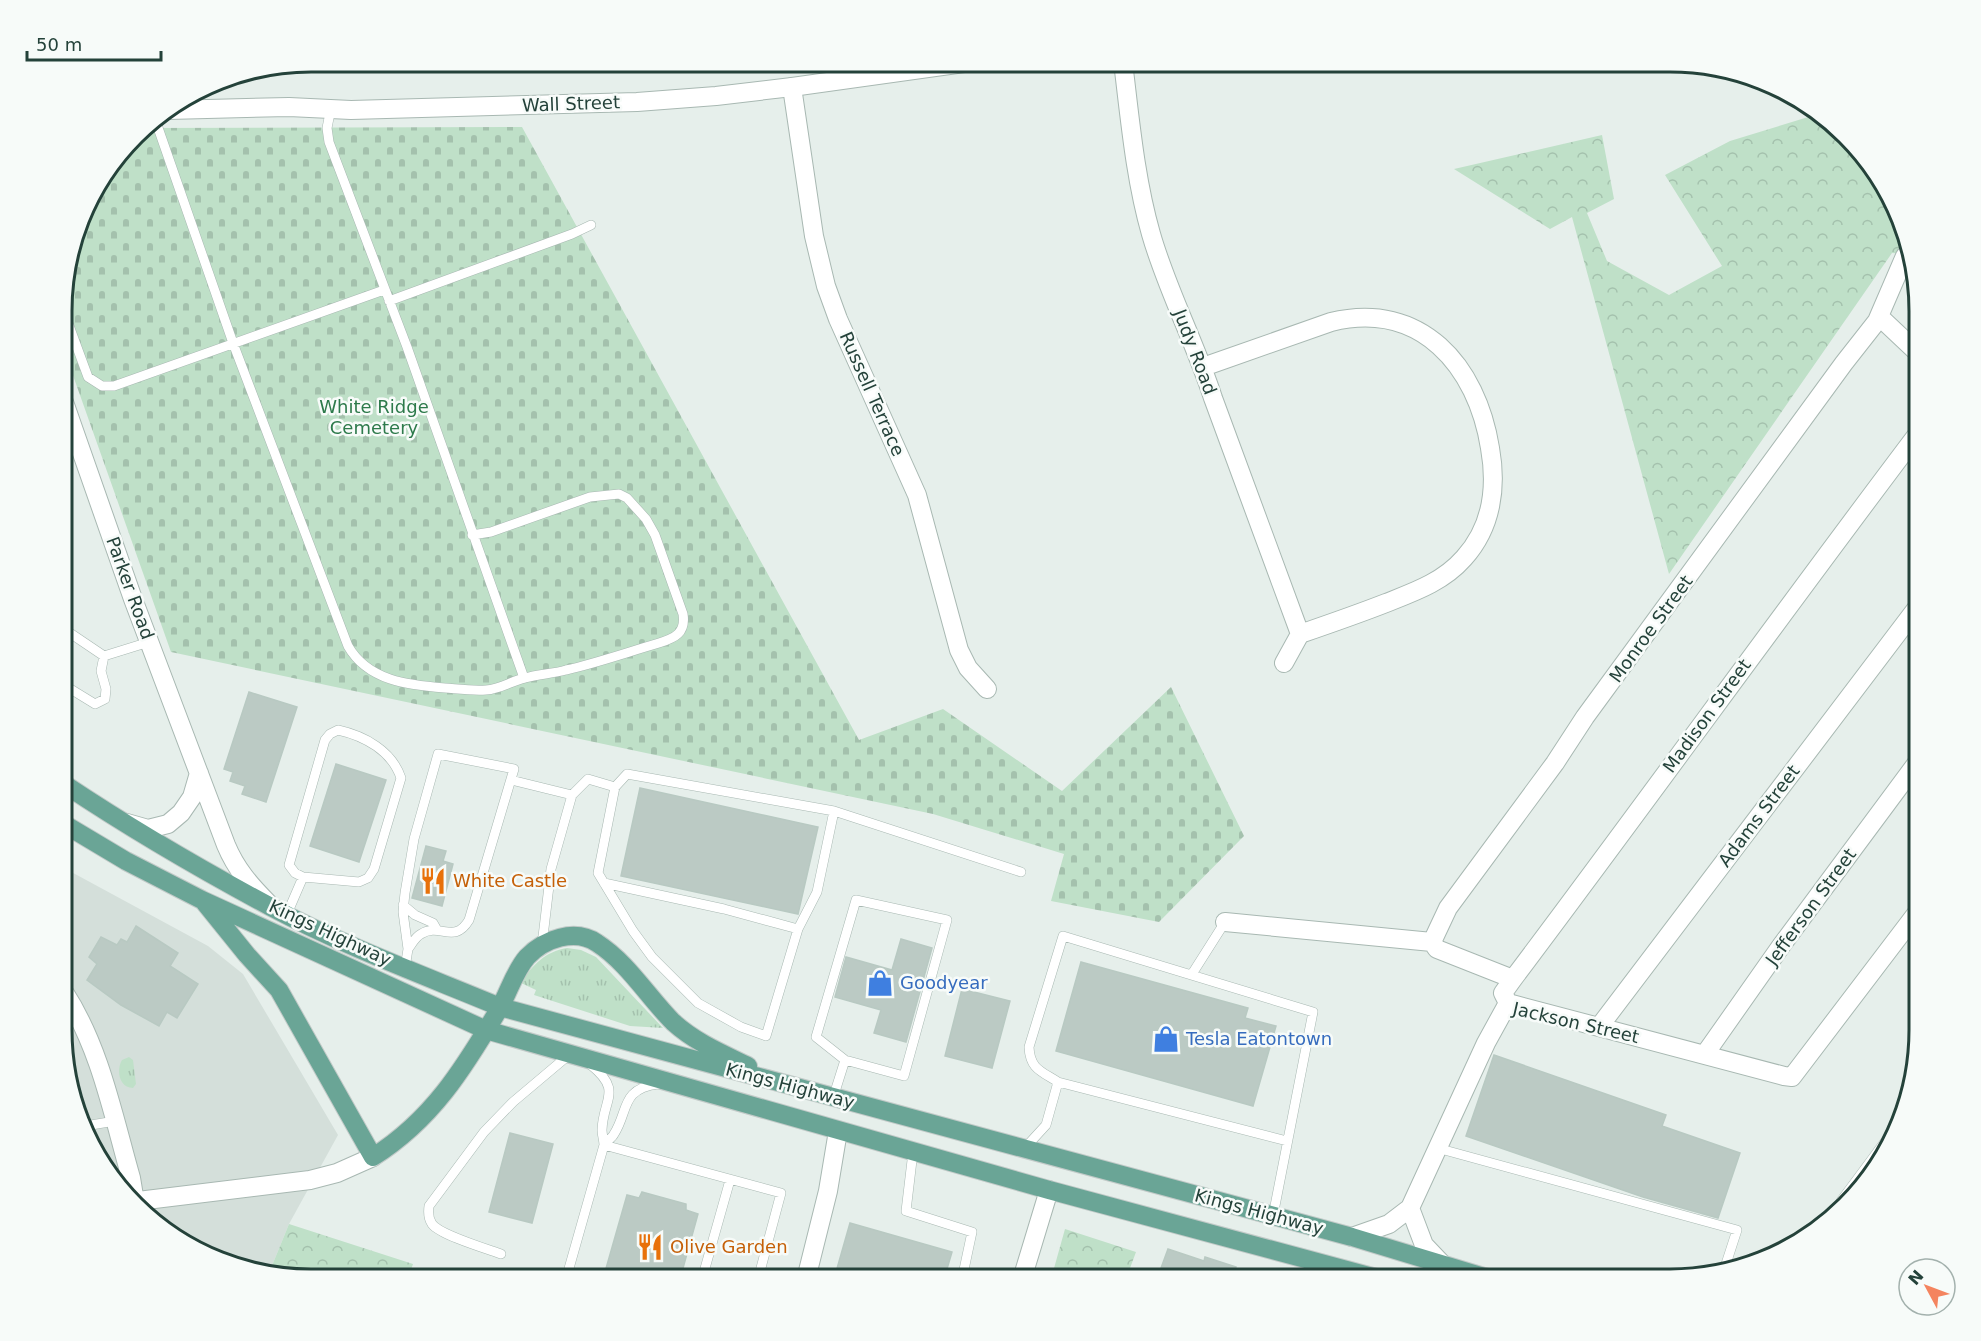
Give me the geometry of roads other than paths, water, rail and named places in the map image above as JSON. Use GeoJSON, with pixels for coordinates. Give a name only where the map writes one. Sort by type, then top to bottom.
{"type":"FeatureCollection","features":[{"type":"Feature","properties":{"kind":"main road","name":"Kings Highway"},"geometry":{"type":"LineString","coordinates":[[72,789],[117,820],[279,911],[407,958],[500,1007],[1352,1237],[1457,1269]]}},
{"type":"Feature","properties":{"kind":"main road","name":"Kings Highway"},"geometry":{"type":"LineString","coordinates":[[72,829],[126,861],[202,900],[486,1030],[1049,1190],[1342,1269]]}},
{"type":"Feature","properties":{"kind":"main road"},"geometry":{"type":"LineString","coordinates":[[202,900],[279,990],[373,1157],[402,1138],[430,1111],[456,1078],[500,1007],[518,970],[528,956],[552,939],[566,936],[581,936],[596,942],[619,962],[674,1023],[705,1046],[798,1088]]}},
{"type":"Feature","properties":{"kind":"street","name":"Wall Street"},"geometry":{"type":"LineString","coordinates":[[182,110],[289,107],[351,110],[637,102],[792,87],[896,72]]}},
{"type":"Feature","properties":{"kind":"street","name":"Judy Road"},"geometry":{"type":"LineString","coordinates":[[1124,72],[1142,200],[1164,272],[1203,367],[1300,634]]}},
{"type":"Feature","properties":{"kind":"street","name":"Russell Terrace"},"geometry":{"type":"LineString","coordinates":[[792,87],[813,236],[826,286],[838,319],[917,495],[959,650],[968,668],[987,690]]}},
{"type":"Feature","properties":{"kind":"street","name":"Monroe Street"},"geometry":{"type":"LineString","coordinates":[[1432,942],[1448,908],[1844,363],[1877,321],[1903,260]]}},
{"type":"Feature","properties":{"kind":"street"},"geometry":{"type":"LineString","coordinates":[[1203,367],[1331,322],[1350,317],[1377,318],[1405,325],[1424,334],[1454,359],[1478,401],[1488,435],[1492,462],[1491,508],[1484,528],[1471,550],[1444,577],[1427,586],[1300,634],[1284,663]]}},
{"type":"Feature","properties":{"kind":"street"},"geometry":{"type":"LineString","coordinates":[[1877,321],[1884,321],[1909,345]]}},
{"type":"Feature","properties":{"kind":"street","name":"Parker Road"},"geometry":{"type":"LineString","coordinates":[[72,425],[149,642],[234,864],[245,879],[279,911]]}},
{"type":"Feature","properties":{"kind":"street","name":"Madison Street"},"geometry":{"type":"LineString","coordinates":[[1508,1003],[1503,993],[1513,979],[1909,445]]}},
{"type":"Feature","properties":{"kind":"street","name":"Adams Street"},"geometry":{"type":"LineString","coordinates":[[1599,1027],[1909,618]]}},
{"type":"Feature","properties":{"kind":"street"},"geometry":{"type":"LineString","coordinates":[[117,820],[148,829],[168,824],[181,813],[192,797],[199,773]]}},
{"type":"Feature","properties":{"kind":"street","name":"Jefferson Street"},"geometry":{"type":"LineString","coordinates":[[1705,1054],[1781,946],[1909,773]]}},
{"type":"Feature","properties":{"kind":"street","name":"Jackson Street"},"geometry":{"type":"LineString","coordinates":[[1225,922],[1432,942],[1437,949],[1513,979]]}},
{"type":"Feature","properties":{"kind":"street","name":"Jackson Street"},"geometry":{"type":"LineString","coordinates":[[1410,1208],[1486,1043],[1508,1003],[1784,1077],[1792,1077],[1909,923]]}},
{"type":"Feature","properties":{"kind":"street"},"geometry":{"type":"LineString","coordinates":[[72,1007],[87,1035],[115,1121],[133,1190]]}},
{"type":"Feature","properties":{"kind":"street"},"geometry":{"type":"LineString","coordinates":[[808,1269],[828,1191],[838,1131]]}},
{"type":"Feature","properties":{"kind":"street"},"geometry":{"type":"LineString","coordinates":[[143,1200],[310,1180],[337,1173],[373,1157]]}},
{"type":"Feature","properties":{"kind":"street"},"geometry":{"type":"LineString","coordinates":[[1025,1269],[1049,1190]]}},
{"type":"Feature","properties":{"kind":"street"},"geometry":{"type":"LineString","coordinates":[[1352,1237],[1389,1224],[1410,1208],[1424,1245],[1443,1265]]}},
{"type":"Feature","properties":{"kind":"lane"},"geometry":{"type":"LineString","coordinates":[[331,108],[327,128],[329,142],[407,347],[524,678]]}},
{"type":"Feature","properties":{"kind":"lane"},"geometry":{"type":"LineString","coordinates":[[157,128],[233,343],[344,635],[353,655],[364,666],[387,679],[428,687],[487,690],[504,687],[524,678],[569,669],[673,638],[682,632],[685,622],[655,535],[646,519],[627,498],[619,495],[590,497],[491,532],[472,536]]}},
{"type":"Feature","properties":{"kind":"lane"},"geometry":{"type":"LineString","coordinates":[[389,300],[572,234],[591,225]]}},
{"type":"Feature","properties":{"kind":"lane"},"geometry":{"type":"LineString","coordinates":[[72,334],[88,377],[102,386],[114,387],[384,290]]}},
{"type":"Feature","properties":{"kind":"lane"},"geometry":{"type":"LineString","coordinates":[[72,634],[104,656]]}},
{"type":"Feature","properties":{"kind":"lane"},"geometry":{"type":"LineString","coordinates":[[104,656],[149,642]]}},
{"type":"Feature","properties":{"kind":"lane"},"geometry":{"type":"LineString","coordinates":[[72,690],[95,704],[105,699],[106,689],[101,671],[104,656]]}},
{"type":"Feature","properties":{"kind":"lane"},"geometry":{"type":"LineString","coordinates":[[338,730],[357,734],[380,748],[398,768],[401,778],[374,869],[368,878],[359,882],[303,877],[295,873],[289,865],[325,740],[338,730]]}},
{"type":"Feature","properties":{"kind":"lane"},"geometry":{"type":"LineString","coordinates":[[438,754],[514,769],[469,920],[461,931],[454,933],[437,930],[423,932],[415,938],[407,958],[403,905],[414,839],[438,754]]}},
{"type":"Feature","properties":{"kind":"lane"},"geometry":{"type":"LineString","coordinates":[[834,811],[817,892],[798,929],[766,1036],[741,1028],[698,1003],[651,957],[598,873],[615,787],[627,774],[834,811],[1021,872]]}},
{"type":"Feature","properties":{"kind":"lane"},"geometry":{"type":"LineString","coordinates":[[542,945],[551,869],[572,795],[588,779],[615,787]]}},
{"type":"Feature","properties":{"kind":"lane"},"geometry":{"type":"LineString","coordinates":[[511,780],[572,795]]}},
{"type":"Feature","properties":{"kind":"lane"},"geometry":{"type":"LineString","coordinates":[[279,911],[303,877]]}},
{"type":"Feature","properties":{"kind":"lane"},"geometry":{"type":"LineString","coordinates":[[604,883],[724,909],[798,929]]}},
{"type":"Feature","properties":{"kind":"lane"},"geometry":{"type":"LineString","coordinates":[[856,900],[947,920],[904,1076],[845,1060],[816,1037],[856,900]]}},
{"type":"Feature","properties":{"kind":"lane"},"geometry":{"type":"LineString","coordinates":[[403,905],[415,915],[433,924],[437,930]]}},
{"type":"Feature","properties":{"kind":"lane"},"geometry":{"type":"LineString","coordinates":[[1192,974],[1225,922]]}},
{"type":"Feature","properties":{"kind":"lane"},"geometry":{"type":"LineString","coordinates":[[1273,1216],[1313,1012],[1064,936],[1029,1047],[1029,1060],[1036,1069],[1058,1082],[1287,1141]]}},
{"type":"Feature","properties":{"kind":"lane"},"geometry":{"type":"LineString","coordinates":[[501,1254],[445,1233],[433,1225],[428,1214],[429,1206],[484,1132],[513,1102],[576,1056],[598,1071],[608,1083],[610,1095],[602,1130],[604,1145],[569,1269]]}},
{"type":"Feature","properties":{"kind":"lane"},"geometry":{"type":"LineString","coordinates":[[833,1098],[845,1060]]}},
{"type":"Feature","properties":{"kind":"lane"},"geometry":{"type":"LineString","coordinates":[[604,1145],[614,1134],[627,1101],[637,1091],[650,1085],[669,1082]]}},
{"type":"Feature","properties":{"kind":"lane"},"geometry":{"type":"LineString","coordinates":[[1024,1149],[1046,1125],[1058,1082]]}},
{"type":"Feature","properties":{"kind":"lane"},"geometry":{"type":"LineString","coordinates":[[92,1125],[115,1121]]}},
{"type":"Feature","properties":{"kind":"lane"},"geometry":{"type":"LineString","coordinates":[[604,1145],[782,1193],[761,1269]]}},
{"type":"Feature","properties":{"kind":"lane"},"geometry":{"type":"LineString","coordinates":[[1437,1148],[1737,1230],[1727,1262]]}},
{"type":"Feature","properties":{"kind":"lane"},"geometry":{"type":"LineString","coordinates":[[913,1152],[906,1210],[972,1232],[964,1269]]}},
{"type":"Feature","properties":{"kind":"lane"},"geometry":{"type":"LineString","coordinates":[[705,1269],[730,1180]]}},
{"type":"Feature","properties":{"kind":"lane"},"geometry":{"type":"LineString","coordinates":[[1310,1269],[1312,1261]]}},
{"type":"Feature","properties":{"kind":"place","name":"White Castle"},"geometry":{"type":"Point","coordinates":[433,881]}},
{"type":"Feature","properties":{"kind":"place","name":"Goodyear"},"geometry":{"type":"Point","coordinates":[880,983]}},
{"type":"Feature","properties":{"kind":"place","name":"Tesla Eatontown"},"geometry":{"type":"Point","coordinates":[1166,1039]}},
{"type":"Feature","properties":{"kind":"place","name":"Olive Garden"},"geometry":{"type":"Point","coordinates":[650,1247]}},
{"type":"Feature","properties":{"kind":"park label","name":"White Ridge Cemetery"},"geometry":{"type":"Point","coordinates":[374,417]}}]}
